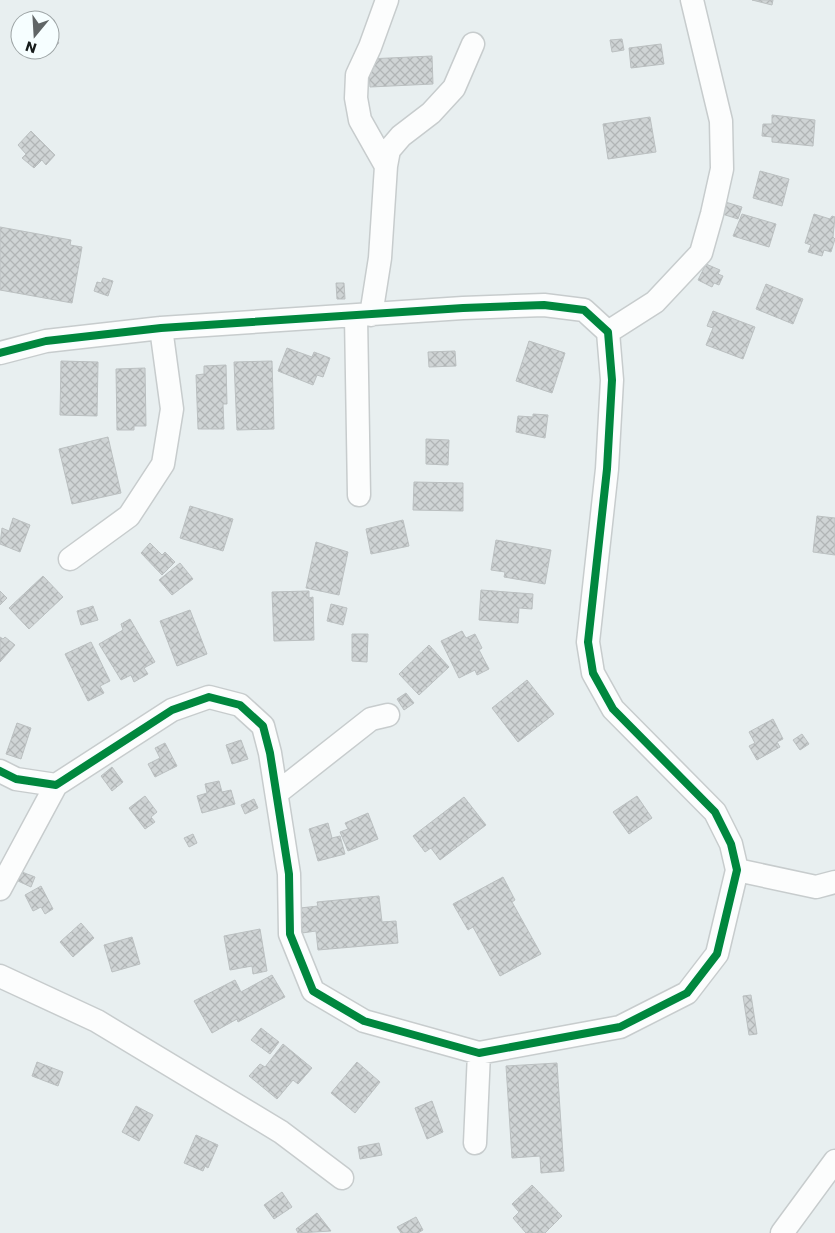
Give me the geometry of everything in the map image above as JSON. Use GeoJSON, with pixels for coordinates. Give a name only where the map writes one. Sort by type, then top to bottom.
{"type":"FeatureCollection","features":[{"type":"Feature","properties":{"kind":"street"},"geometry":{"type":"LineString","coordinates":[[386,166],[360,120],[356,98],[357,75],[370,47],[387,0]]}},
{"type":"Feature","properties":{"kind":"street"},"geometry":{"type":"LineString","coordinates":[[608,332],[655,302],[701,253],[712,214],[722,169],[721,121],[692,0]]}},
{"type":"Feature","properties":{"kind":"street"},"geometry":{"type":"LineString","coordinates":[[359,495],[363,315],[380,258],[386,166],[389,150],[400,136],[432,113],[454,88],[473,44]]}},
{"type":"Feature","properties":{"kind":"street"},"geometry":{"type":"LineString","coordinates":[[0,353],[46,341],[161,328],[463,308],[544,306],[584,310],[608,332],[612,380],[607,469],[588,642],[593,673],[613,709],[716,812],[731,844],[737,870],[717,954],[687,993],[620,1027],[479,1053],[364,1021],[314,991],[290,934],[289,874],[277,793],[263,726],[240,706],[209,697],[172,710],[56,785],[0,889]]}},
{"type":"Feature","properties":{"kind":"street"},"geometry":{"type":"LineString","coordinates":[[70,559],[129,516],[163,464],[172,409],[161,328]]}},
{"type":"Feature","properties":{"kind":"street"},"geometry":{"type":"LineString","coordinates":[[277,793],[370,719],[388,715]]}},
{"type":"Feature","properties":{"kind":"street"},"geometry":{"type":"LineString","coordinates":[[0,771],[16,778],[56,785]]}},
{"type":"Feature","properties":{"kind":"street"},"geometry":{"type":"LineString","coordinates":[[737,870],[816,887],[835,882]]}},
{"type":"Feature","properties":{"kind":"street"},"geometry":{"type":"LineString","coordinates":[[0,976],[97,1021],[281,1132],[342,1178]]}},
{"type":"Feature","properties":{"kind":"street"},"geometry":{"type":"LineString","coordinates":[[475,1143],[479,1053]]}},
{"type":"Feature","properties":{"kind":"street"},"geometry":{"type":"LineString","coordinates":[[782,1233],[835,1160]]}},
{"type":"Feature","properties":{"kind":"building"},"geometry":{"type":"Polygon","coordinates":[[[752,0],[773,0],[772,5],[752,0]]]}},
{"type":"Feature","properties":{"kind":"building"},"geometry":{"type":"Polygon","coordinates":[[[622,39],[624,50],[612,52],[610,40],[622,39]]]}},
{"type":"Feature","properties":{"kind":"building"},"geometry":{"type":"Polygon","coordinates":[[[661,44],[664,64],[631,68],[629,48],[661,44]]]}},
{"type":"Feature","properties":{"kind":"building"},"geometry":{"type":"Polygon","coordinates":[[[432,56],[433,84],[370,87],[368,59],[432,56]]]}},
{"type":"Feature","properties":{"kind":"building"},"geometry":{"type":"Polygon","coordinates":[[[772,115],[815,120],[813,146],[772,142],[772,137],[762,136],[763,124],[772,124],[772,115]]]}},
{"type":"Feature","properties":{"kind":"building"},"geometry":{"type":"Polygon","coordinates":[[[650,117],[656,152],[608,159],[603,124],[650,117]]]}},
{"type":"Feature","properties":{"kind":"building"},"geometry":{"type":"Polygon","coordinates":[[[31,131],[55,155],[46,165],[42,160],[34,168],[22,158],[26,154],[18,145],[31,131]]]}},
{"type":"Feature","properties":{"kind":"building"},"geometry":{"type":"Polygon","coordinates":[[[760,171],[789,179],[782,206],[753,198],[760,171]]]}},
{"type":"Feature","properties":{"kind":"building"},"geometry":{"type":"Polygon","coordinates":[[[722,201],[742,207],[738,219],[719,213],[722,201]]]}},
{"type":"Feature","properties":{"kind":"building"},"geometry":{"type":"Polygon","coordinates":[[[742,214],[776,224],[769,247],[733,236],[742,214]]]}},
{"type":"Feature","properties":{"kind":"building"},"geometry":{"type":"Polygon","coordinates":[[[814,214],[830,219],[832,216],[835,217],[833,237],[835,239],[831,252],[824,250],[822,256],[808,252],[811,245],[805,243],[814,214]]]}},
{"type":"Feature","properties":{"kind":"building"},"geometry":{"type":"Polygon","coordinates":[[[0,227],[71,240],[70,245],[82,247],[72,303],[0,290],[0,227]]]}},
{"type":"Feature","properties":{"kind":"building"},"geometry":{"type":"Polygon","coordinates":[[[706,264],[720,270],[718,274],[723,276],[719,285],[714,283],[712,287],[698,280],[706,264]]]}},
{"type":"Feature","properties":{"kind":"building"},"geometry":{"type":"Polygon","coordinates":[[[103,278],[113,281],[108,296],[94,291],[97,282],[101,283],[103,278]]]}},
{"type":"Feature","properties":{"kind":"building"},"geometry":{"type":"Polygon","coordinates":[[[336,283],[344,283],[345,299],[337,299],[336,283]]]}},
{"type":"Feature","properties":{"kind":"building"},"geometry":{"type":"Polygon","coordinates":[[[766,284],[803,299],[793,324],[756,309],[766,284]]]}},
{"type":"Feature","properties":{"kind":"building"},"geometry":{"type":"Polygon","coordinates":[[[713,311],[755,327],[743,359],[706,345],[713,328],[707,326],[713,311]]]}},
{"type":"Feature","properties":{"kind":"building"},"geometry":{"type":"Polygon","coordinates":[[[529,341],[565,353],[552,393],[516,381],[529,341]]]}},
{"type":"Feature","properties":{"kind":"building"},"geometry":{"type":"Polygon","coordinates":[[[287,348],[312,357],[314,352],[330,358],[323,377],[317,375],[313,385],[278,371],[287,348]]]}},
{"type":"Feature","properties":{"kind":"building"},"geometry":{"type":"Polygon","coordinates":[[[455,351],[456,366],[429,367],[428,352],[455,351]]]}},
{"type":"Feature","properties":{"kind":"building"},"geometry":{"type":"Polygon","coordinates":[[[61,361],[98,362],[97,416],[60,415],[61,361]]]}},
{"type":"Feature","properties":{"kind":"building"},"geometry":{"type":"Polygon","coordinates":[[[272,361],[274,429],[237,430],[234,362],[272,361]]]}},
{"type":"Feature","properties":{"kind":"building"},"geometry":{"type":"Polygon","coordinates":[[[226,365],[227,404],[223,404],[224,429],[198,429],[196,375],[204,374],[204,366],[226,365]]]}},
{"type":"Feature","properties":{"kind":"building"},"geometry":{"type":"Polygon","coordinates":[[[145,368],[146,426],[134,426],[134,430],[117,430],[116,369],[145,368]]]}},
{"type":"Feature","properties":{"kind":"building"},"geometry":{"type":"Polygon","coordinates":[[[533,414],[548,415],[545,438],[516,432],[518,416],[533,417],[533,414]]]}},
{"type":"Feature","properties":{"kind":"building"},"geometry":{"type":"Polygon","coordinates":[[[108,437],[121,493],[72,504],[59,449],[108,437]]]}},
{"type":"Feature","properties":{"kind":"building"},"geometry":{"type":"Polygon","coordinates":[[[426,439],[449,440],[448,465],[426,464],[426,439]]]}},
{"type":"Feature","properties":{"kind":"building"},"geometry":{"type":"Polygon","coordinates":[[[414,482],[463,483],[463,511],[413,510],[414,482]]]}},
{"type":"Feature","properties":{"kind":"building"},"geometry":{"type":"Polygon","coordinates":[[[190,506],[233,519],[223,551],[180,538],[190,506]]]}},
{"type":"Feature","properties":{"kind":"building"},"geometry":{"type":"Polygon","coordinates":[[[817,516],[835,518],[835,555],[813,552],[817,516]]]}},
{"type":"Feature","properties":{"kind":"building"},"geometry":{"type":"Polygon","coordinates":[[[13,518],[30,525],[20,552],[0,544],[2,528],[9,531],[13,518]]]}},
{"type":"Feature","properties":{"kind":"building"},"geometry":{"type":"Polygon","coordinates":[[[403,520],[409,546],[371,554],[366,529],[403,520]]]}},
{"type":"Feature","properties":{"kind":"building"},"geometry":{"type":"Polygon","coordinates":[[[496,540],[551,550],[545,584],[504,577],[505,572],[491,570],[496,540]]]}},
{"type":"Feature","properties":{"kind":"building"},"geometry":{"type":"Polygon","coordinates":[[[316,542],[348,552],[339,595],[306,588],[316,542]]]}},
{"type":"Feature","properties":{"kind":"building"},"geometry":{"type":"Polygon","coordinates":[[[150,543],[162,555],[165,552],[175,562],[162,575],[141,553],[150,543]]]}},
{"type":"Feature","properties":{"kind":"building"},"geometry":{"type":"Polygon","coordinates":[[[180,563],[193,579],[172,595],[159,580],[180,563]]]}},
{"type":"Feature","properties":{"kind":"building"},"geometry":{"type":"Polygon","coordinates":[[[43,576],[63,597],[29,629],[9,608],[43,576]]]}},
{"type":"Feature","properties":{"kind":"building"},"geometry":{"type":"Polygon","coordinates":[[[481,590],[533,594],[532,609],[519,608],[518,623],[479,620],[481,590]]]}},
{"type":"Feature","properties":{"kind":"building"},"geometry":{"type":"Polygon","coordinates":[[[0,591],[7,598],[0,605],[0,591]]]}},
{"type":"Feature","properties":{"kind":"building"},"geometry":{"type":"Polygon","coordinates":[[[309,591],[309,598],[313,597],[314,640],[274,641],[272,592],[309,591]]]}},
{"type":"Feature","properties":{"kind":"building"},"geometry":{"type":"Polygon","coordinates":[[[331,604],[347,608],[343,625],[327,621],[331,604]]]}},
{"type":"Feature","properties":{"kind":"building"},"geometry":{"type":"Polygon","coordinates":[[[93,606],[98,620],[81,625],[77,611],[93,606]]]}},
{"type":"Feature","properties":{"kind":"building"},"geometry":{"type":"Polygon","coordinates":[[[190,610],[207,654],[177,666],[160,621],[190,610]]]}},
{"type":"Feature","properties":{"kind":"building"},"geometry":{"type":"Polygon","coordinates":[[[130,619],[155,662],[144,668],[148,674],[134,682],[131,675],[121,680],[99,644],[123,630],[121,624],[130,619]]]}},
{"type":"Feature","properties":{"kind":"building"},"geometry":{"type":"Polygon","coordinates":[[[462,631],[466,638],[475,634],[482,648],[479,650],[489,669],[477,675],[475,670],[459,678],[441,641],[462,631]]]}},
{"type":"Feature","properties":{"kind":"building"},"geometry":{"type":"Polygon","coordinates":[[[352,634],[368,634],[367,662],[352,661],[352,634]]]}},
{"type":"Feature","properties":{"kind":"building"},"geometry":{"type":"Polygon","coordinates":[[[0,637],[3,639],[5,637],[15,645],[0,662],[0,637]]]}},
{"type":"Feature","properties":{"kind":"building"},"geometry":{"type":"Polygon","coordinates":[[[91,642],[110,681],[100,686],[104,693],[88,701],[65,654],[91,642]]]}},
{"type":"Feature","properties":{"kind":"building"},"geometry":{"type":"Polygon","coordinates":[[[429,645],[449,667],[419,695],[399,674],[429,645]]]}},
{"type":"Feature","properties":{"kind":"building"},"geometry":{"type":"Polygon","coordinates":[[[527,680],[554,714],[518,742],[492,708],[527,680]]]}},
{"type":"Feature","properties":{"kind":"building"},"geometry":{"type":"Polygon","coordinates":[[[406,693],[414,703],[404,710],[397,699],[406,693]]]}},
{"type":"Feature","properties":{"kind":"building"},"geometry":{"type":"Polygon","coordinates":[[[773,719],[783,739],[777,742],[780,747],[757,760],[749,746],[755,743],[749,732],[773,719]]]}},
{"type":"Feature","properties":{"kind":"building"},"geometry":{"type":"Polygon","coordinates":[[[17,723],[31,728],[21,759],[6,754],[17,723]]]}},
{"type":"Feature","properties":{"kind":"building"},"geometry":{"type":"Polygon","coordinates":[[[802,734],[809,744],[800,750],[793,740],[802,734]]]}},
{"type":"Feature","properties":{"kind":"building"},"geometry":{"type":"Polygon","coordinates":[[[241,740],[248,759],[232,764],[226,745],[241,740]]]}},
{"type":"Feature","properties":{"kind":"building"},"geometry":{"type":"Polygon","coordinates":[[[165,743],[177,766],[155,777],[148,764],[160,758],[155,748],[165,743]]]}},
{"type":"Feature","properties":{"kind":"building"},"geometry":{"type":"Polygon","coordinates":[[[112,767],[123,782],[112,791],[101,776],[112,767]]]}},
{"type":"Feature","properties":{"kind":"building"},"geometry":{"type":"Polygon","coordinates":[[[219,781],[222,792],[231,790],[235,804],[202,813],[197,796],[207,793],[205,784],[219,781]]]}},
{"type":"Feature","properties":{"kind":"building"},"geometry":{"type":"Polygon","coordinates":[[[145,796],[157,812],[151,817],[155,822],[145,829],[129,808],[145,796]]]}},
{"type":"Feature","properties":{"kind":"building"},"geometry":{"type":"Polygon","coordinates":[[[637,796],[652,818],[629,834],[613,812],[637,796]]]}},
{"type":"Feature","properties":{"kind":"building"},"geometry":{"type":"Polygon","coordinates":[[[464,797],[486,825],[440,860],[431,848],[425,852],[413,836],[464,797]]]}},
{"type":"Feature","properties":{"kind":"building"},"geometry":{"type":"Polygon","coordinates":[[[254,799],[258,808],[245,814],[241,805],[254,799]]]}},
{"type":"Feature","properties":{"kind":"building"},"geometry":{"type":"Polygon","coordinates":[[[368,813],[378,839],[348,851],[340,832],[348,829],[345,823],[368,813]]]}},
{"type":"Feature","properties":{"kind":"building"},"geometry":{"type":"Polygon","coordinates":[[[328,823],[332,838],[340,836],[345,854],[318,861],[309,829],[328,823]]]}},
{"type":"Feature","properties":{"kind":"building"},"geometry":{"type":"Polygon","coordinates":[[[193,834],[197,843],[189,847],[184,838],[193,834]]]}},
{"type":"Feature","properties":{"kind":"building"},"geometry":{"type":"Polygon","coordinates":[[[22,872],[35,877],[31,887],[18,881],[22,872]]]}},
{"type":"Feature","properties":{"kind":"building"},"geometry":{"type":"Polygon","coordinates":[[[503,877],[515,900],[512,902],[541,954],[500,976],[473,927],[468,930],[453,904],[503,877]]]}},
{"type":"Feature","properties":{"kind":"building"},"geometry":{"type":"Polygon","coordinates":[[[41,886],[53,909],[45,914],[41,907],[33,911],[25,895],[41,886]]]}},
{"type":"Feature","properties":{"kind":"building"},"geometry":{"type":"Polygon","coordinates":[[[379,896],[382,922],[396,921],[398,943],[318,950],[316,931],[302,933],[300,908],[318,906],[317,902],[379,896]]]}},
{"type":"Feature","properties":{"kind":"building"},"geometry":{"type":"Polygon","coordinates":[[[81,923],[94,938],[73,957],[60,942],[81,923]]]}},
{"type":"Feature","properties":{"kind":"building"},"geometry":{"type":"Polygon","coordinates":[[[260,929],[267,971],[253,974],[252,966],[230,970],[224,936],[260,929]]]}},
{"type":"Feature","properties":{"kind":"building"},"geometry":{"type":"Polygon","coordinates":[[[132,937],[140,964],[112,972],[104,945],[132,937]]]}},
{"type":"Feature","properties":{"kind":"building"},"geometry":{"type":"Polygon","coordinates":[[[272,975],[285,997],[238,1022],[237,1019],[212,1033],[194,1001],[235,980],[241,992],[272,975]]]}},
{"type":"Feature","properties":{"kind":"building"},"geometry":{"type":"Polygon","coordinates":[[[751,995],[757,1034],[749,1035],[743,996],[751,995]]]}},
{"type":"Feature","properties":{"kind":"building"},"geometry":{"type":"Polygon","coordinates":[[[261,1028],[279,1042],[270,1054],[251,1040],[261,1028]]]}},
{"type":"Feature","properties":{"kind":"building"},"geometry":{"type":"Polygon","coordinates":[[[283,1044],[312,1068],[298,1084],[293,1080],[277,1099],[249,1076],[260,1064],[265,1067],[283,1044]]]}},
{"type":"Feature","properties":{"kind":"building"},"geometry":{"type":"Polygon","coordinates":[[[37,1062],[63,1072],[58,1086],[32,1076],[37,1062]]]}},
{"type":"Feature","properties":{"kind":"building"},"geometry":{"type":"Polygon","coordinates":[[[357,1062],[380,1082],[355,1113],[331,1093],[357,1062]]]}},
{"type":"Feature","properties":{"kind":"building"},"geometry":{"type":"Polygon","coordinates":[[[557,1063],[564,1171],[541,1173],[540,1156],[512,1158],[506,1066],[557,1063]]]}},
{"type":"Feature","properties":{"kind":"building"},"geometry":{"type":"Polygon","coordinates":[[[432,1101],[443,1132],[427,1139],[415,1108],[432,1101]]]}},
{"type":"Feature","properties":{"kind":"building"},"geometry":{"type":"Polygon","coordinates":[[[136,1106],[153,1115],[139,1141],[122,1132],[136,1106]]]}},
{"type":"Feature","properties":{"kind":"building"},"geometry":{"type":"Polygon","coordinates":[[[196,1135],[218,1145],[208,1168],[205,1166],[203,1171],[184,1163],[196,1135]]]}},
{"type":"Feature","properties":{"kind":"building"},"geometry":{"type":"Polygon","coordinates":[[[379,1143],[382,1155],[360,1159],[358,1147],[379,1143]]]}},
{"type":"Feature","properties":{"kind":"building"},"geometry":{"type":"Polygon","coordinates":[[[532,1185],[562,1216],[545,1233],[526,1233],[513,1218],[519,1212],[512,1204],[532,1185]]]}},
{"type":"Feature","properties":{"kind":"building"},"geometry":{"type":"Polygon","coordinates":[[[282,1192],[292,1207],[274,1219],[264,1205],[282,1192]]]}},
{"type":"Feature","properties":{"kind":"building"},"geometry":{"type":"Polygon","coordinates":[[[317,1213],[331,1231],[298,1233],[296,1229],[317,1213]]]}},
{"type":"Feature","properties":{"kind":"building"},"geometry":{"type":"Polygon","coordinates":[[[416,1217],[423,1230],[418,1233],[401,1233],[397,1227],[416,1217]]]}},
{"type":"Feature","properties":{"kind":"cycle path"},"geometry":{"type":"LineString","coordinates":[[0,353],[46,341],[161,328],[463,308],[544,305],[584,310],[608,332],[612,380],[607,469],[588,642],[593,673],[613,709],[715,812],[731,844],[737,870],[717,954],[687,993],[620,1027],[479,1053],[364,1021],[313,991],[290,934],[289,874],[270,753],[263,726],[240,705],[209,697],[172,710],[56,785],[16,779],[0,771]]}}]}
